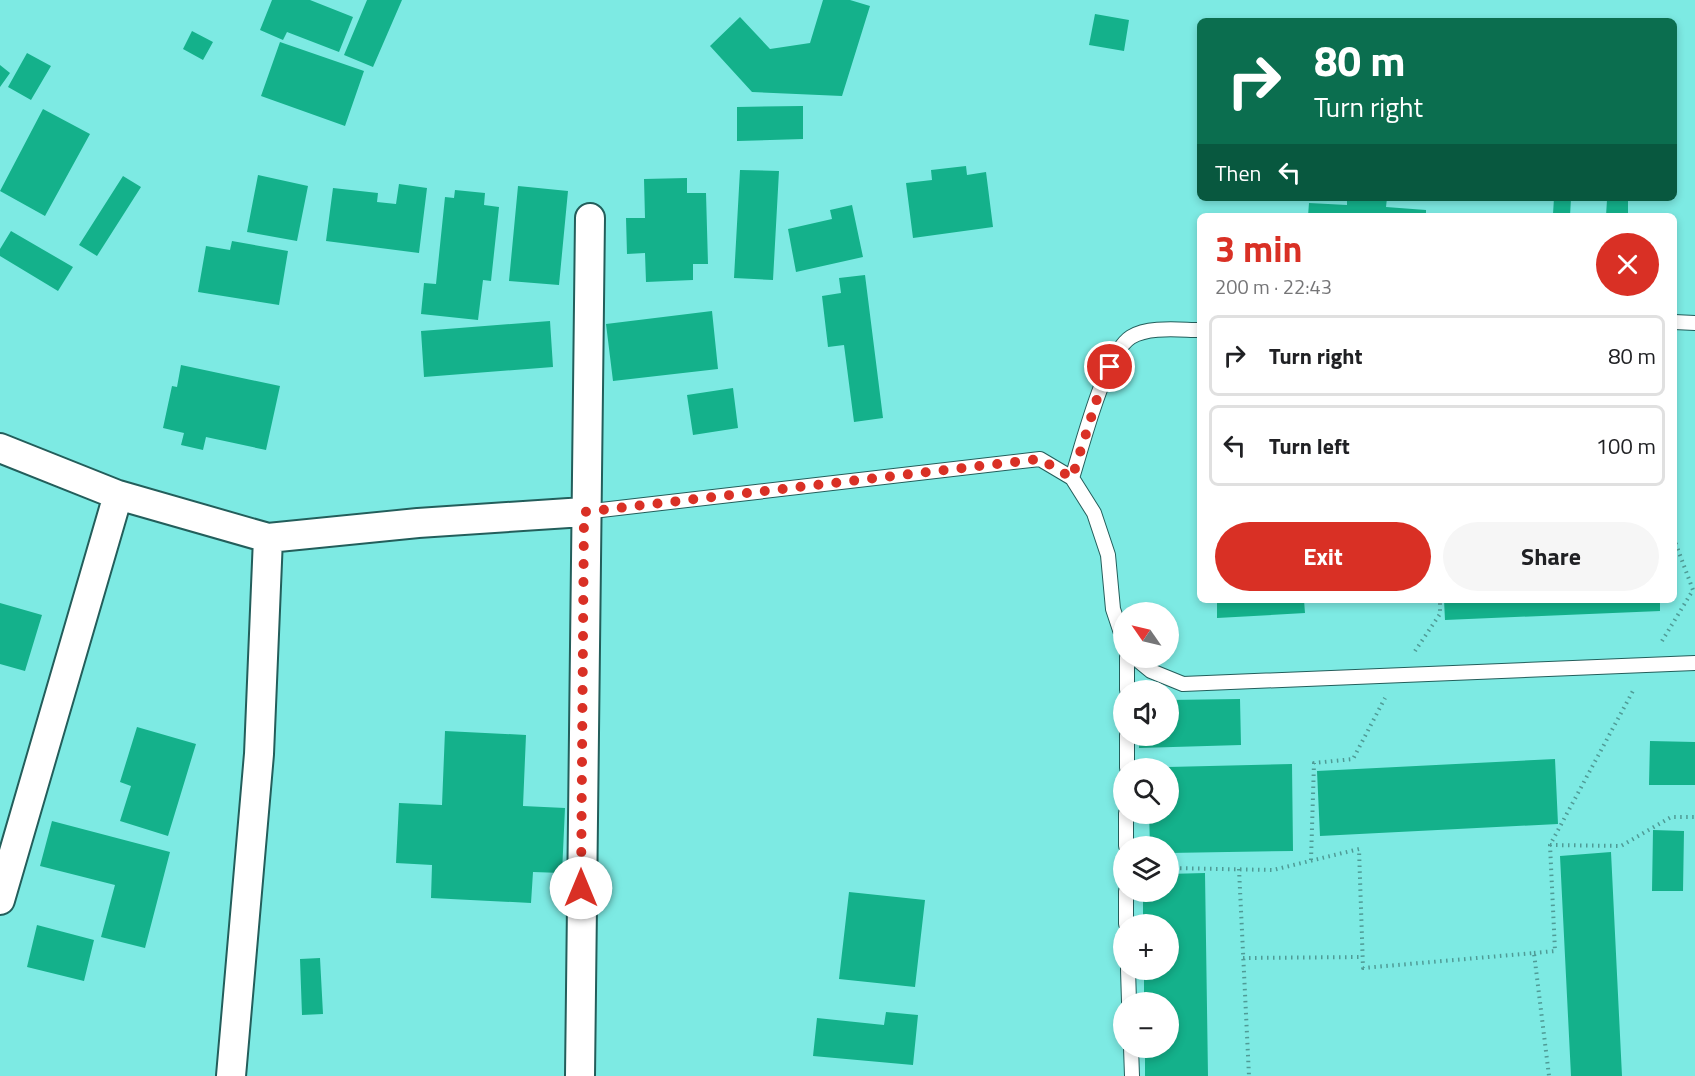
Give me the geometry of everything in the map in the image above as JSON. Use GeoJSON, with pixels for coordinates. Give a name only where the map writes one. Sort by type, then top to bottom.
{"type":"FeatureCollection","features":[{"type":"Feature","properties":{"kind":"street"},"geometry":{"type":"LineString","coordinates":[[580,1076],[584,512],[590,218]]}},
{"type":"Feature","properties":{"kind":"street"},"geometry":{"type":"LineString","coordinates":[[0,448],[118,495],[268,538],[418,523],[584,512]]}},
{"type":"Feature","properties":{"kind":"street"},"geometry":{"type":"LineString","coordinates":[[0,900],[118,495]]}},
{"type":"Feature","properties":{"kind":"street"},"geometry":{"type":"LineString","coordinates":[[231,1076],[259,754],[268,538]]}},
{"type":"Feature","properties":{"kind":"lane"},"geometry":{"type":"LineString","coordinates":[[1677,322],[1695,323]]}},
{"type":"Feature","properties":{"kind":"lane"},"geometry":{"type":"LineString","coordinates":[[1072,478],[1102,383],[1118,351],[1131,336],[1161,329],[1197,330]]}},
{"type":"Feature","properties":{"kind":"lane"},"geometry":{"type":"LineString","coordinates":[[584,512],[1040,459],[1072,478],[1094,513],[1108,555],[1113,609]]}},
{"type":"Feature","properties":{"kind":"lane"},"geometry":{"type":"LineString","coordinates":[[1147,668],[1183,684],[1695,663]]}},
{"type":"Feature","properties":{"kind":"lane"},"geometry":{"type":"LineString","coordinates":[[1131,1058],[1132,1076]]}},
{"type":"Feature","properties":{"kind":"path"},"geometry":{"type":"LineString","coordinates":[[1179,868],[1273,870],[1359,849],[1363,968],[1555,951],[1550,845],[1648,664],[1693,590],[1677,547]]}},
{"type":"Feature","properties":{"kind":"path"},"geometry":{"type":"LineString","coordinates":[[1311,860],[1314,763],[1353,759],[1397,676],[1440,614],[1440,603]]}},
{"type":"Feature","properties":{"kind":"path"},"geometry":{"type":"LineString","coordinates":[[1550,845],[1622,846],[1671,817],[1695,817]]}},
{"type":"Feature","properties":{"kind":"path"},"geometry":{"type":"LineString","coordinates":[[1239,869],[1249,1076]]}},
{"type":"Feature","properties":{"kind":"path"},"geometry":{"type":"LineString","coordinates":[[1534,953],[1549,1076]]}},
{"type":"Feature","properties":{"kind":"path"},"geometry":{"type":"LineString","coordinates":[[1243,958],[1362,957]]}},
{"type":"Feature","properties":{"kind":"building"},"geometry":{"type":"Polygon","coordinates":[[[272,0],[310,0],[353,17],[339,52],[287,32],[283,40],[260,30],[272,0]]]}},
{"type":"Feature","properties":{"kind":"building"},"geometry":{"type":"Polygon","coordinates":[[[367,0],[402,0],[373,67],[344,55],[367,0]]]}},
{"type":"Feature","properties":{"kind":"building"},"geometry":{"type":"Polygon","coordinates":[[[823,0],[850,0],[870,6],[842,96],[752,92],[710,46],[740,17],[770,49],[810,43],[823,0]]]}},
{"type":"Feature","properties":{"kind":"building"},"geometry":{"type":"Polygon","coordinates":[[[1095,14],[1129,20],[1124,51],[1089,45],[1095,14]]]}},
{"type":"Feature","properties":{"kind":"building"},"geometry":{"type":"Polygon","coordinates":[[[192,31],[213,42],[203,60],[183,49],[192,31]]]}},
{"type":"Feature","properties":{"kind":"building"},"geometry":{"type":"Polygon","coordinates":[[[280,42],[364,71],[345,126],[261,96],[280,42]]]}},
{"type":"Feature","properties":{"kind":"building"},"geometry":{"type":"Polygon","coordinates":[[[27,53],[51,66],[31,100],[8,87],[27,53]]]}},
{"type":"Feature","properties":{"kind":"building"},"geometry":{"type":"Polygon","coordinates":[[[0,65],[10,73],[0,87],[0,65]]]}},
{"type":"Feature","properties":{"kind":"building"},"geometry":{"type":"Polygon","coordinates":[[[803,106],[803,139],[737,141],[737,107],[803,106]]]}},
{"type":"Feature","properties":{"kind":"building"},"geometry":{"type":"Polygon","coordinates":[[[43,109],[90,134],[45,216],[0,191],[43,109]]]}},
{"type":"Feature","properties":{"kind":"building"},"geometry":{"type":"Polygon","coordinates":[[[966,166],[967,175],[986,172],[993,227],[913,238],[906,183],[932,180],[931,170],[966,166]]]}},
{"type":"Feature","properties":{"kind":"building"},"geometry":{"type":"Polygon","coordinates":[[[740,170],[779,171],[773,280],[734,278],[740,170]]]}},
{"type":"Feature","properties":{"kind":"building"},"geometry":{"type":"Polygon","coordinates":[[[258,175],[308,186],[297,241],[247,232],[258,175]]]}},
{"type":"Feature","properties":{"kind":"building"},"geometry":{"type":"Polygon","coordinates":[[[123,176],[141,187],[97,256],[79,245],[123,176]]]}},
{"type":"Feature","properties":{"kind":"building"},"geometry":{"type":"Polygon","coordinates":[[[687,178],[687,193],[706,193],[708,264],[693,264],[693,280],[646,282],[645,253],[627,254],[626,218],[645,218],[644,179],[687,178]]]}},
{"type":"Feature","properties":{"kind":"building"},"geometry":{"type":"Polygon","coordinates":[[[399,184],[427,188],[419,253],[326,241],[333,188],[378,193],[377,202],[396,204],[399,184]]]}},
{"type":"Feature","properties":{"kind":"building"},"geometry":{"type":"Polygon","coordinates":[[[518,186],[568,191],[559,285],[509,281],[518,186]]]}},
{"type":"Feature","properties":{"kind":"building"},"geometry":{"type":"Polygon","coordinates":[[[455,190],[485,193],[484,205],[499,207],[491,281],[483,280],[478,320],[421,314],[424,283],[436,284],[445,197],[454,198],[455,190]]]}},
{"type":"Feature","properties":{"kind":"building"},"geometry":{"type":"Polygon","coordinates":[[[1347,201],[1387,201],[1386,207],[1426,210],[1426,213],[1308,213],[1309,203],[1347,205],[1347,201]]]}},
{"type":"Feature","properties":{"kind":"building"},"geometry":{"type":"Polygon","coordinates":[[[1554,201],[1571,201],[1570,213],[1553,213],[1554,201]]]}},
{"type":"Feature","properties":{"kind":"building"},"geometry":{"type":"Polygon","coordinates":[[[1607,201],[1628,201],[1628,213],[1606,213],[1607,201]]]}},
{"type":"Feature","properties":{"kind":"building"},"geometry":{"type":"Polygon","coordinates":[[[852,205],[863,257],[796,272],[788,229],[832,219],[830,210],[852,205]]]}},
{"type":"Feature","properties":{"kind":"building"},"geometry":{"type":"Polygon","coordinates":[[[11,231],[73,267],[58,291],[0,256],[0,249],[11,231]]]}},
{"type":"Feature","properties":{"kind":"building"},"geometry":{"type":"Polygon","coordinates":[[[232,241],[288,251],[279,305],[198,292],[206,246],[230,250],[232,241]]]}},
{"type":"Feature","properties":{"kind":"building"},"geometry":{"type":"Polygon","coordinates":[[[865,275],[883,418],[854,422],[844,345],[828,347],[822,296],[841,293],[839,278],[865,275]]]}},
{"type":"Feature","properties":{"kind":"building"},"geometry":{"type":"Polygon","coordinates":[[[712,311],[718,369],[613,381],[606,324],[712,311]]]}},
{"type":"Feature","properties":{"kind":"building"},"geometry":{"type":"Polygon","coordinates":[[[550,321],[553,367],[424,377],[421,331],[550,321]]]}},
{"type":"Feature","properties":{"kind":"building"},"geometry":{"type":"Polygon","coordinates":[[[181,365],[280,386],[266,450],[206,437],[203,450],[181,445],[184,433],[163,428],[172,386],[177,387],[181,365]]]}},
{"type":"Feature","properties":{"kind":"building"},"geometry":{"type":"Polygon","coordinates":[[[733,388],[738,428],[693,435],[687,395],[733,388]]]}},
{"type":"Feature","properties":{"kind":"building"},"geometry":{"type":"Polygon","coordinates":[[[0,603],[42,615],[25,671],[0,664],[0,603]]]}},
{"type":"Feature","properties":{"kind":"building"},"geometry":{"type":"Polygon","coordinates":[[[1217,603],[1304,603],[1305,613],[1217,618],[1217,603]]]}},
{"type":"Feature","properties":{"kind":"building"},"geometry":{"type":"Polygon","coordinates":[[[1444,603],[1660,603],[1660,611],[1445,620],[1444,603]]]}},
{"type":"Feature","properties":{"kind":"building"},"geometry":{"type":"Polygon","coordinates":[[[1240,699],[1241,745],[1139,748],[1139,746],[1179,746],[1179,700],[1240,699]]]}},
{"type":"Feature","properties":{"kind":"building"},"geometry":{"type":"Polygon","coordinates":[[[137,727],[196,744],[168,836],[120,821],[131,786],[120,782],[137,727]]]}},
{"type":"Feature","properties":{"kind":"building"},"geometry":{"type":"Polygon","coordinates":[[[445,731],[526,735],[523,806],[565,808],[562,873],[533,872],[531,903],[431,898],[432,865],[396,863],[399,803],[442,805],[445,731]]]}},
{"type":"Feature","properties":{"kind":"building"},"geometry":{"type":"Polygon","coordinates":[[[1650,741],[1695,742],[1695,785],[1649,785],[1650,741]]]}},
{"type":"Feature","properties":{"kind":"building"},"geometry":{"type":"Polygon","coordinates":[[[1555,759],[1558,824],[1320,836],[1317,771],[1555,759]]]}},
{"type":"Feature","properties":{"kind":"building"},"geometry":{"type":"Polygon","coordinates":[[[1292,764],[1293,851],[1179,853],[1179,836],[1150,836],[1149,824],[1179,824],[1179,767],[1292,764]]]}},
{"type":"Feature","properties":{"kind":"building"},"geometry":{"type":"Polygon","coordinates":[[[52,821],[170,852],[145,948],[101,937],[115,885],[40,866],[52,821]]]}},
{"type":"Feature","properties":{"kind":"building"},"geometry":{"type":"Polygon","coordinates":[[[1653,830],[1684,831],[1683,891],[1652,891],[1653,830]]]}},
{"type":"Feature","properties":{"kind":"building"},"geometry":{"type":"Polygon","coordinates":[[[1611,852],[1622,1076],[1571,1076],[1560,856],[1611,852]]]}},
{"type":"Feature","properties":{"kind":"building"},"geometry":{"type":"Polygon","coordinates":[[[1205,873],[1208,1076],[1145,1076],[1145,1058],[1179,1058],[1179,992],[1144,992],[1144,980],[1179,980],[1179,914],[1143,914],[1143,902],[1179,902],[1179,874],[1205,873]]]}},
{"type":"Feature","properties":{"kind":"building"},"geometry":{"type":"Polygon","coordinates":[[[849,892],[925,900],[915,987],[839,979],[849,892]]]}},
{"type":"Feature","properties":{"kind":"building"},"geometry":{"type":"Polygon","coordinates":[[[37,925],[94,940],[84,981],[27,967],[37,925]]]}},
{"type":"Feature","properties":{"kind":"building"},"geometry":{"type":"Polygon","coordinates":[[[320,958],[323,1014],[302,1015],[300,959],[320,958]]]}},
{"type":"Feature","properties":{"kind":"building"},"geometry":{"type":"Polygon","coordinates":[[[886,1012],[918,1015],[913,1065],[813,1056],[817,1018],[884,1025],[886,1012]]]}},
{"type":"Feature","properties":{"kind":"route"},"geometry":{"type":"LineString","coordinates":[[581,888],[584,512],[1040,459],[1072,478],[1102,383],[1110,367]]}}]}
